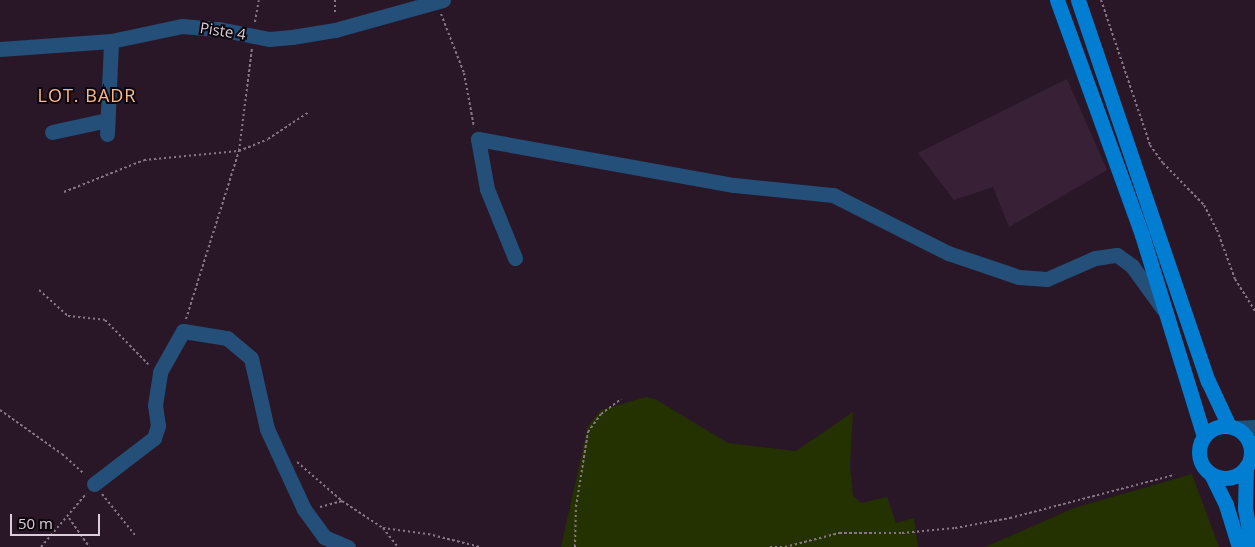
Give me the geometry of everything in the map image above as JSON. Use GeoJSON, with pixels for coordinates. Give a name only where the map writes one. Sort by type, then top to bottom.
{"type":"FeatureCollection","features":[{"type":"Feature","properties":{"kind":"main road"},"geometry":{"type":"LineString","coordinates":[[1057,0],[1168,316],[1204,436],[1199,453],[1202,465],[1211,474],[1226,505],[1238,547]]}},
{"type":"Feature","properties":{"kind":"main road"},"geometry":{"type":"LineString","coordinates":[[1078,0],[1206,373],[1231,427],[1244,435],[1250,446],[1245,508],[1252,547]]}},
{"type":"Feature","properties":{"kind":"main road"},"geometry":{"type":"LineString","coordinates":[[1204,436],[1216,428],[1231,427]]}},
{"type":"Feature","properties":{"kind":"main road"},"geometry":{"type":"LineString","coordinates":[[1211,474],[1230,477],[1249,464]]}},
{"type":"Feature","properties":{"kind":"street","name":"Piste 4"},"geometry":{"type":"LineString","coordinates":[[0,49],[110,40],[182,26],[269,39],[335,30],[440,1]]}},
{"type":"Feature","properties":{"kind":"street"},"geometry":{"type":"LineString","coordinates":[[52,132],[107,127],[110,40]]}},
{"type":"Feature","properties":{"kind":"street"},"geometry":{"type":"LineString","coordinates":[[515,258],[487,189],[478,140],[753,188],[833,195],[948,252],[1019,278],[1047,279],[1104,254],[1117,255],[1132,266],[1168,316]]}},
{"type":"Feature","properties":{"kind":"street"},"geometry":{"type":"LineString","coordinates":[[94,484],[154,438],[158,426],[156,405],[160,372],[182,332],[227,338],[251,358],[267,429],[305,511],[324,537],[348,547]]}},
{"type":"Feature","properties":{"kind":"street"},"geometry":{"type":"LineString","coordinates":[[1231,427],[1255,427]]}},
{"type":"Feature","properties":{"kind":"path"},"geometry":{"type":"LineString","coordinates":[[182,332],[240,151],[252,36],[259,0]]}},
{"type":"Feature","properties":{"kind":"path"},"geometry":{"type":"LineString","coordinates":[[1100,0],[1150,145],[1163,163],[1204,205],[1217,230],[1235,279],[1255,311]]}},
{"type":"Feature","properties":{"kind":"path"},"geometry":{"type":"LineString","coordinates":[[440,1],[464,73],[478,140]]}},
{"type":"Feature","properties":{"kind":"path"},"geometry":{"type":"LineString","coordinates":[[64,192],[144,160],[240,151],[268,139],[309,112]]}},
{"type":"Feature","properties":{"kind":"path"},"geometry":{"type":"LineString","coordinates":[[39,290],[68,316],[105,320],[135,354],[160,372]]}},
{"type":"Feature","properties":{"kind":"path"},"geometry":{"type":"LineString","coordinates":[[575,547],[576,507],[588,432],[601,414],[621,399]]}},
{"type":"Feature","properties":{"kind":"path"},"geometry":{"type":"LineString","coordinates":[[0,410],[62,454],[94,484],[135,535]]}},
{"type":"Feature","properties":{"kind":"path"},"geometry":{"type":"LineString","coordinates":[[292,457],[342,502],[383,528],[398,547]]}},
{"type":"Feature","properties":{"kind":"path"},"geometry":{"type":"LineString","coordinates":[[770,547],[785,547],[845,532],[902,533],[956,528],[1010,518],[1174,475]]}},
{"type":"Feature","properties":{"kind":"path"},"geometry":{"type":"LineString","coordinates":[[41,547],[69,518],[94,484]]}},
{"type":"Feature","properties":{"kind":"path"},"geometry":{"type":"LineString","coordinates":[[305,511],[342,502]]}},
{"type":"Feature","properties":{"kind":"path"},"geometry":{"type":"LineString","coordinates":[[69,518],[89,547]]}},
{"type":"Feature","properties":{"kind":"path"},"geometry":{"type":"LineString","coordinates":[[383,528],[428,534],[480,547]]}},
{"type":"Feature","properties":{"kind":"shaded area"},"geometry":{"type":"Polygon","coordinates":[[[1067,79],[1107,170],[1009,227],[993,187],[954,200],[918,153],[1067,79]]]}},
{"type":"Feature","properties":{"kind":"green space"},"geometry":{"type":"Polygon","coordinates":[[[646,397],[655,399],[728,443],[796,451],[853,412],[850,466],[853,496],[861,503],[887,497],[896,523],[914,518],[918,547],[561,547],[588,426],[601,410],[646,397]]]}},
{"type":"Feature","properties":{"kind":"green space"},"geometry":{"type":"Polygon","coordinates":[[[1192,474],[1219,547],[985,547],[1074,508],[1192,474]]]}},
{"type":"Feature","properties":{"kind":"district","name":"LOT. BADR"},"geometry":{"type":"Point","coordinates":[87,95]}}]}
